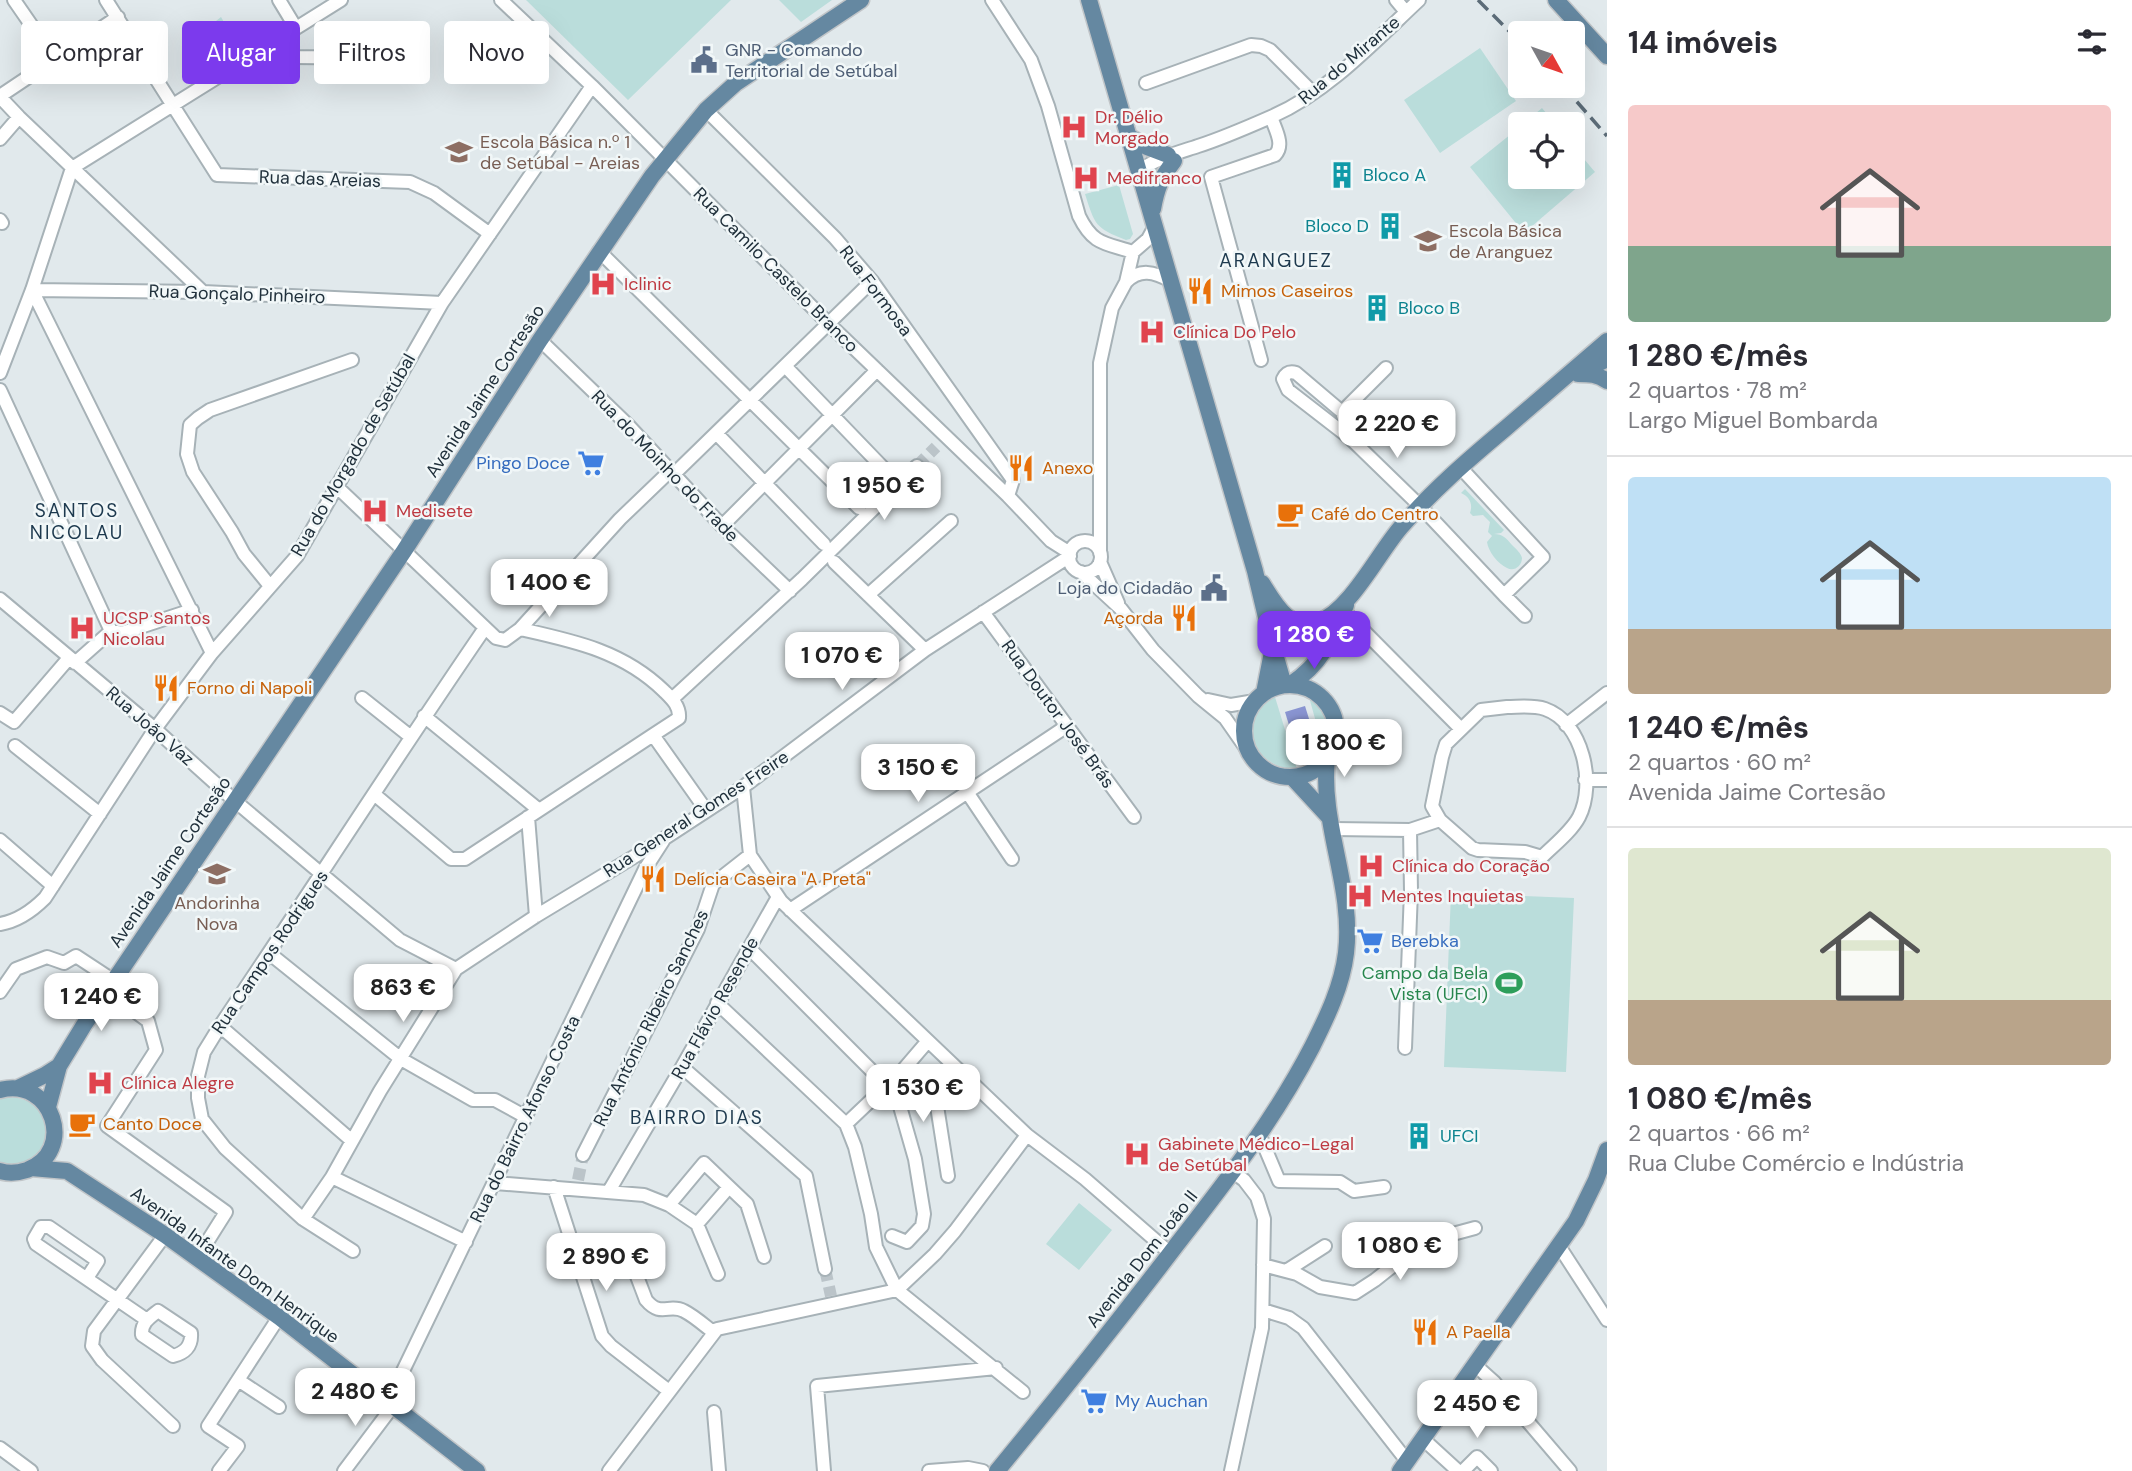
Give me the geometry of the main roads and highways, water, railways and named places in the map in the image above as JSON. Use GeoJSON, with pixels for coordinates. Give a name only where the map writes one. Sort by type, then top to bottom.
{"type":"FeatureCollection","features":[{"type":"Feature","properties":{"kind":"main road","name":"Avenida Jaime Cortesão"},"geometry":{"type":"LineString","coordinates":[[48,1107],[59,1066],[110,986],[404,551],[599,251],[665,159],[706,110],[736,83],[861,0]]}},
{"type":"Feature","properties":{"kind":"main road"},"geometry":{"type":"LineString","coordinates":[[1089,0],[1255,571],[1273,647],[1288,685]]}},
{"type":"Feature","properties":{"kind":"main road"},"geometry":{"type":"LineString","coordinates":[[1562,2],[1607,57]]}},
{"type":"Feature","properties":{"kind":"main road"},"geometry":{"type":"LineString","coordinates":[[1128,136],[1171,158],[1156,190],[1153,220]]}},
{"type":"Feature","properties":{"kind":"main road"},"geometry":{"type":"LineString","coordinates":[[1288,685],[1304,687],[1322,696],[1331,707],[1337,727],[1336,740],[1328,759],[1316,770],[1293,778],[1266,771],[1248,751],[1244,725],[1250,708],[1260,697],[1308,673],[1320,659],[1347,603],[1392,537],[1420,506],[1460,467],[1568,378],[1607,341]]}},
{"type":"Feature","properties":{"kind":"main road"},"geometry":{"type":"LineString","coordinates":[[1568,378],[1607,359]]}},
{"type":"Feature","properties":{"kind":"main road"},"geometry":{"type":"LineString","coordinates":[[1568,378],[1590,373],[1607,381]]}},
{"type":"Feature","properties":{"kind":"main road"},"geometry":{"type":"LineString","coordinates":[[1255,571],[1286,617],[1304,624],[1315,624],[1347,603]]}},
{"type":"Feature","properties":{"kind":"main road"},"geometry":{"type":"LineString","coordinates":[[1260,697],[1273,647]]}},
{"type":"Feature","properties":{"kind":"main road"},"geometry":{"type":"LineString","coordinates":[[1320,659],[1322,696]]}},
{"type":"Feature","properties":{"kind":"main road","name":"Avenida Dom João II"},"geometry":{"type":"LineString","coordinates":[[998,1471],[1260,1136],[1314,1043],[1335,998],[1346,954],[1348,927],[1326,780],[1328,759]]}},
{"type":"Feature","properties":{"kind":"main road"},"geometry":{"type":"LineString","coordinates":[[1293,778],[1332,824]]}},
{"type":"Feature","properties":{"kind":"main road","name":"Avenida Jaime Cortesão"},"geometry":{"type":"LineString","coordinates":[[5,1089],[45,1075],[59,1066]]}},
{"type":"Feature","properties":{"kind":"main road"},"geometry":{"type":"LineString","coordinates":[[5,1089],[29,1092],[40,1098],[53,1118],[55,1129],[49,1152],[41,1162],[31,1168]]}},
{"type":"Feature","properties":{"kind":"main road"},"geometry":{"type":"LineString","coordinates":[[53,1141],[67,1171]]}},
{"type":"Feature","properties":{"kind":"main road"},"geometry":{"type":"LineString","coordinates":[[1404,1466],[1559,1246],[1588,1198],[1607,1150]]}},
{"type":"Feature","properties":{"kind":"main road","name":"Avenida Infante Dom Henrique"},"geometry":{"type":"LineString","coordinates":[[2,1174],[19,1173],[31,1168],[67,1171],[165,1235],[279,1317],[477,1471]]}},
{"type":"Feature","properties":{"kind":"water"},"geometry":{"type":"Polygon","coordinates":[[[1305,706],[1316,741],[1296,748],[1285,712],[1305,706]]]}},
{"type":"Feature","properties":{"kind":"tunnel"},"geometry":{"type":"LineString","coordinates":[[917,466],[936,447]]}},
{"type":"Feature","properties":{"kind":"tunnel"},"geometry":{"type":"LineString","coordinates":[[578,1180],[583,1155]]}},
{"type":"Feature","properties":{"kind":"tunnel"},"geometry":{"type":"LineString","coordinates":[[825,1269],[831,1296]]}},
{"type":"Feature","properties":{"kind":"railway"},"geometry":{"type":"LineString","coordinates":[[1478,0],[1508,30]]}},
{"type":"Feature","properties":{"kind":"railway"},"geometry":{"type":"LineString","coordinates":[[1574,98],[1607,136]]}},
{"type":"Feature","properties":{"kind":"place","name":"GNR - Comando Territorial de Setúbal"},"geometry":{"type":"Point","coordinates":[704,60]}},
{"type":"Feature","properties":{"kind":"place","name":"Dr. Délio Morgado"},"geometry":{"type":"Point","coordinates":[1074,127]}},
{"type":"Feature","properties":{"kind":"place","name":"Escola Básica n.º 1 de Setúbal - Areias"},"geometry":{"type":"Point","coordinates":[459,152]}},
{"type":"Feature","properties":{"kind":"place","name":"Bloco A"},"geometry":{"type":"Point","coordinates":[1342,175]}},
{"type":"Feature","properties":{"kind":"place","name":"Medifranco"},"geometry":{"type":"Point","coordinates":[1086,178]}},
{"type":"Feature","properties":{"kind":"place","name":"Bloco D"},"geometry":{"type":"Point","coordinates":[1390,226]}},
{"type":"Feature","properties":{"kind":"place","name":"Escola Básica de Aranguez"},"geometry":{"type":"Point","coordinates":[1428,241]}},
{"type":"Feature","properties":{"kind":"place","name":"Iclinic"},"geometry":{"type":"Point","coordinates":[603,284]}},
{"type":"Feature","properties":{"kind":"place","name":"Mimos Caseiros"},"geometry":{"type":"Point","coordinates":[1200,291]}},
{"type":"Feature","properties":{"kind":"place","name":"Bloco B"},"geometry":{"type":"Point","coordinates":[1377,308]}},
{"type":"Feature","properties":{"kind":"place","name":"Clínica Do Pelo"},"geometry":{"type":"Point","coordinates":[1152,332]}},
{"type":"Feature","properties":{"kind":"place","name":"Pingo Doce"},"geometry":{"type":"Point","coordinates":[591,463]}},
{"type":"Feature","properties":{"kind":"place","name":"Anexo"},"geometry":{"type":"Point","coordinates":[1021,468]}},
{"type":"Feature","properties":{"kind":"place","name":"Medisete"},"geometry":{"type":"Point","coordinates":[375,511]}},
{"type":"Feature","properties":{"kind":"place","name":"Café do Centro"},"geometry":{"type":"Point","coordinates":[1290,514]}},
{"type":"Feature","properties":{"kind":"place","name":"Loja do Cidadão"},"geometry":{"type":"Point","coordinates":[1214,588]}},
{"type":"Feature","properties":{"kind":"place","name":"Açorda"},"geometry":{"type":"Point","coordinates":[1184,618]}},
{"type":"Feature","properties":{"kind":"place","name":"UCSP Santos Nicolau"},"geometry":{"type":"Point","coordinates":[82,628]}},
{"type":"Feature","properties":{"kind":"place","name":"Forno di Napoli"},"geometry":{"type":"Point","coordinates":[166,688]}},
{"type":"Feature","properties":{"kind":"place","name":"Clínica do Coração"},"geometry":{"type":"Point","coordinates":[1371,866]}},
{"type":"Feature","properties":{"kind":"place","name":"Andorinha Nova"},"geometry":{"type":"Point","coordinates":[217,874]}},
{"type":"Feature","properties":{"kind":"place","name":"Delícia Caseira \"A Preta\""},"geometry":{"type":"Point","coordinates":[653,879]}},
{"type":"Feature","properties":{"kind":"place","name":"Mentes Inquietas"},"geometry":{"type":"Point","coordinates":[1360,896]}},
{"type":"Feature","properties":{"kind":"place","name":"Berebka"},"geometry":{"type":"Point","coordinates":[1370,941]}},
{"type":"Feature","properties":{"kind":"place","name":"Campo da Bela Vista (UFCI)"},"geometry":{"type":"Point","coordinates":[1509,983]}},
{"type":"Feature","properties":{"kind":"place","name":"Clínica Alegre"},"geometry":{"type":"Point","coordinates":[100,1083]}},
{"type":"Feature","properties":{"kind":"place","name":"Canto Doce"},"geometry":{"type":"Point","coordinates":[82,1124]}},
{"type":"Feature","properties":{"kind":"place","name":"UFCI"},"geometry":{"type":"Point","coordinates":[1419,1136]}},
{"type":"Feature","properties":{"kind":"place","name":"Gabinete Médico-Legal de Setúbal"},"geometry":{"type":"Point","coordinates":[1137,1154]}},
{"type":"Feature","properties":{"kind":"place","name":"A Paella"},"geometry":{"type":"Point","coordinates":[1425,1332]}},
{"type":"Feature","properties":{"kind":"place","name":"My Auchan"},"geometry":{"type":"Point","coordinates":[1094,1401]}},
{"type":"Feature","properties":{"kind":"district","name":"ARANGUEZ"},"geometry":{"type":"Point","coordinates":[1276,260]}},
{"type":"Feature","properties":{"kind":"district","name":"SANTOS NICOLAU"},"geometry":{"type":"Point","coordinates":[77,521]}},
{"type":"Feature","properties":{"kind":"district","name":"BAIRRO DIAS"},"geometry":{"type":"Point","coordinates":[697,1117]}}]}
